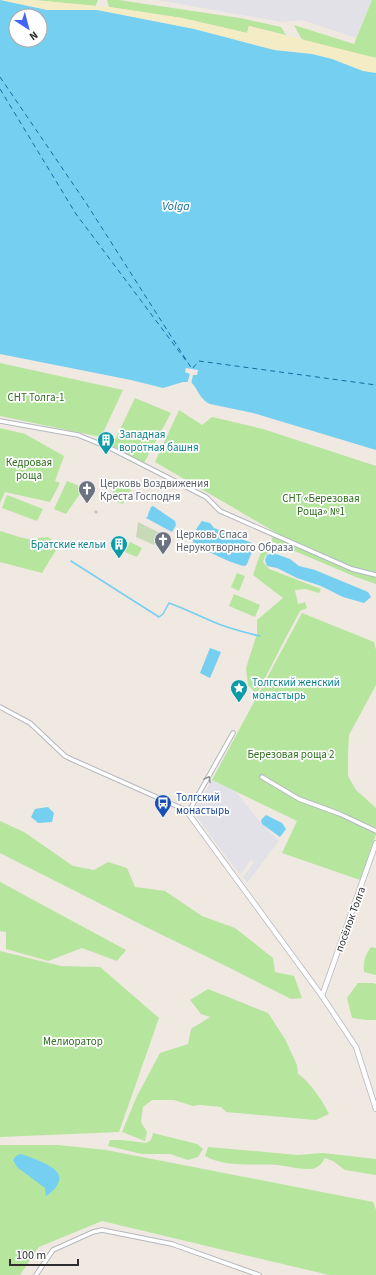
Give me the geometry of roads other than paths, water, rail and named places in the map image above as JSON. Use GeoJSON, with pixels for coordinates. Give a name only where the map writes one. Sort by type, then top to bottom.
{"type":"FeatureCollection","features":[{"type":"Feature","properties":{"kind":"street"},"geometry":{"type":"LineString","coordinates":[[0,421],[78,435],[110,448],[206,498],[220,511],[352,569],[376,575]]}},
{"type":"Feature","properties":{"kind":"street"},"geometry":{"type":"LineString","coordinates":[[0,707],[30,723],[71,760],[181,808],[188,813],[322,996],[356,1047],[376,1109]]}},
{"type":"Feature","properties":{"kind":"street"},"geometry":{"type":"LineString","coordinates":[[188,813],[233,733]]}},
{"type":"Feature","properties":{"kind":"street"},"geometry":{"type":"LineString","coordinates":[[262,777],[299,799],[340,814],[376,831]]}},
{"type":"Feature","properties":{"kind":"street","name":"посёлок Толга"},"geometry":{"type":"LineString","coordinates":[[322,996],[376,843]]}},
{"type":"Feature","properties":{"kind":"street"},"geometry":{"type":"LineString","coordinates":[[36,1275],[53,1250],[93,1232],[102,1230],[172,1244],[258,1275]]}},
{"type":"Feature","properties":{"kind":"water","name":"Volga"},"geometry":{"type":"Polygon","coordinates":[[[0,0],[38,8],[8,8],[8,48],[48,48],[48,10],[97,10],[194,29],[274,50],[312,54],[332,59],[363,71],[376,73],[376,450],[253,413],[210,404],[201,397],[191,382],[183,382],[163,388],[131,380],[0,354],[0,0]]]}},
{"type":"Feature","properties":{"kind":"water"},"geometry":{"type":"Polygon","coordinates":[[[153,506],[175,521],[176,525],[172,532],[146,518],[151,507],[153,506]]]}},
{"type":"Feature","properties":{"kind":"water"},"geometry":{"type":"Polygon","coordinates":[[[202,521],[210,523],[214,528],[252,543],[254,547],[245,566],[233,563],[203,549],[193,542],[194,533],[202,521]]]}},
{"type":"Feature","properties":{"kind":"water"},"geometry":{"type":"Polygon","coordinates":[[[273,553],[290,559],[299,566],[315,570],[368,592],[371,597],[364,603],[343,597],[321,586],[297,578],[277,568],[267,566],[265,560],[267,555],[273,553]]]}},
{"type":"Feature","properties":{"kind":"water"},"geometry":{"type":"Polygon","coordinates":[[[210,648],[221,652],[210,678],[200,673],[210,648]]]}},
{"type":"Feature","properties":{"kind":"water"},"geometry":{"type":"Polygon","coordinates":[[[48,807],[54,813],[52,822],[38,823],[31,817],[35,809],[48,807]]]}},
{"type":"Feature","properties":{"kind":"water"},"geometry":{"type":"Polygon","coordinates":[[[266,815],[282,823],[286,829],[280,837],[262,824],[261,820],[266,815]]]}},
{"type":"Feature","properties":{"kind":"water"},"geometry":{"type":"Polygon","coordinates":[[[20,1154],[45,1164],[57,1172],[59,1179],[57,1186],[49,1194],[46,1196],[45,1188],[17,1167],[13,1160],[20,1154]]]}},
{"type":"Feature","properties":{"kind":"waterway"},"geometry":{"type":"LineString","coordinates":[[71,561],[159,617],[163,614],[169,603],[221,625],[260,636]]}},
{"type":"Feature","properties":{"kind":"place","name":"Западная воротная башня"},"geometry":{"type":"Point","coordinates":[106,455]}},
{"type":"Feature","properties":{"kind":"place","name":"Церковь Воздвижения Креста Господня"},"geometry":{"type":"Point","coordinates":[87,504]}},
{"type":"Feature","properties":{"kind":"place","name":"Церковь Спаса Нерукотворного Образа"},"geometry":{"type":"Point","coordinates":[163,555]}},
{"type":"Feature","properties":{"kind":"place","name":"Братские кельи"},"geometry":{"type":"Point","coordinates":[119,559]}},
{"type":"Feature","properties":{"kind":"place","name":"Толгский женский монастырь"},"geometry":{"type":"Point","coordinates":[239,703]}},
{"type":"Feature","properties":{"kind":"place","name":"Толгский монастырь"},"geometry":{"type":"Point","coordinates":[163,818]}},
{"type":"Feature","properties":{"kind":"park label","name":"СНТ Толга-1"},"geometry":{"type":"Point","coordinates":[36,397]}},
{"type":"Feature","properties":{"kind":"park label","name":"Кедровая роща"},"geometry":{"type":"Point","coordinates":[29,468]}},
{"type":"Feature","properties":{"kind":"park label","name":"СНТ «Березовая Роща» №1"},"geometry":{"type":"Point","coordinates":[321,504]}},
{"type":"Feature","properties":{"kind":"park label","name":"Березовая роща 2"},"geometry":{"type":"Point","coordinates":[291,754]}},
{"type":"Feature","properties":{"kind":"park label","name":"Мелиоратор"},"geometry":{"type":"Point","coordinates":[73,1041]}}]}
